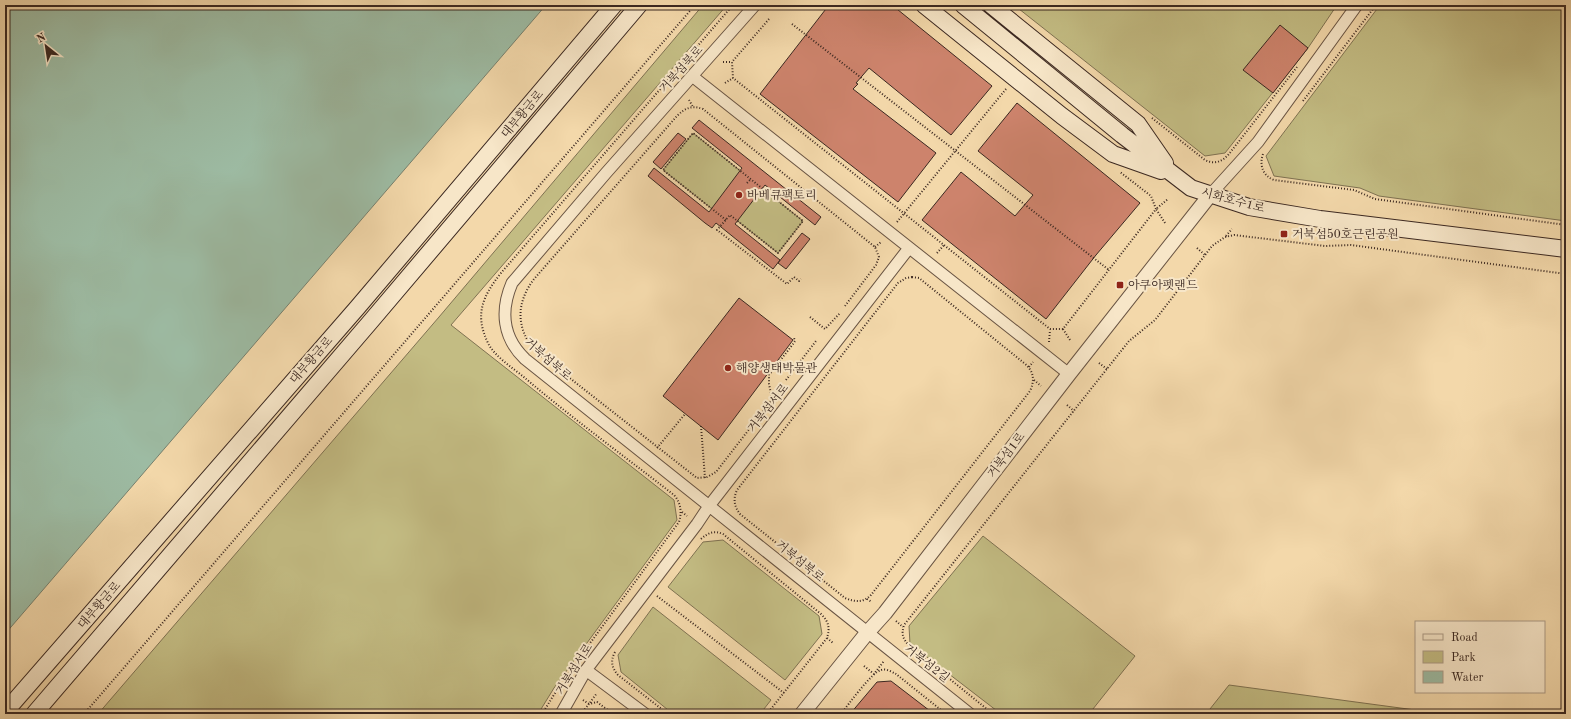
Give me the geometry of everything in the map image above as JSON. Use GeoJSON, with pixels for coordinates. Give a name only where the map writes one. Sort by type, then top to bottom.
{"type":"FeatureCollection","features":[{"type":"Feature","properties":{"kind":"main road","name":"대부황금로"},"geometry":{"type":"LineString","coordinates":[[5,713],[357,308],[614,5]]}},
{"type":"Feature","properties":{"kind":"main road","name":"대부황금로"},"geometry":{"type":"LineString","coordinates":[[34,714],[366,328],[639,5]]}},
{"type":"Feature","properties":{"kind":"main road"},"geometry":{"type":"LineString","coordinates":[[924,5],[1062,116],[1113,154],[1173,176]]}},
{"type":"Feature","properties":{"kind":"main road","name":"시화호수1로"},"geometry":{"type":"LineString","coordinates":[[963,5],[1173,176],[1191,188],[1249,207],[1320,219],[1566,249]]}},
{"type":"Feature","properties":{"kind":"main road"},"geometry":{"type":"LineString","coordinates":[[991,5],[1138,124],[1173,176]]}},
{"type":"Feature","properties":{"kind":"street","name":"거북섬북로"},"geometry":{"type":"LineString","coordinates":[[755,5],[512,283],[508,293],[505,316],[508,334],[515,350],[525,359],[867,633]]}},
{"type":"Feature","properties":{"kind":"street"},"geometry":{"type":"LineString","coordinates":[[1210,195],[1258,142],[1357,5]]}},
{"type":"Feature","properties":{"kind":"street"},"geometry":{"type":"LineString","coordinates":[[692,76],[1069,374]]}},
{"type":"Feature","properties":{"kind":"street","name":"거북섬1로"},"geometry":{"type":"LineString","coordinates":[[802,714],[867,633],[885,613],[1069,374],[1210,195]]}},
{"type":"Feature","properties":{"kind":"street","name":"거북섬서로"},"geometry":{"type":"LineString","coordinates":[[561,714],[586,670],[709,506],[909,248]]}},
{"type":"Feature","properties":{"kind":"street","name":"거북섬2길"},"geometry":{"type":"LineString","coordinates":[[867,633],[970,714]]}},
{"type":"Feature","properties":{"kind":"street"},"geometry":{"type":"LineString","coordinates":[[586,670],[645,714]]}},
{"type":"Feature","properties":{"kind":"path"},"geometry":{"type":"LineString","coordinates":[[84,714],[695,5]]}},
{"type":"Feature","properties":{"kind":"path"},"geometry":{"type":"LineString","coordinates":[[581,656],[679,522],[681,512],[680,503],[674,495],[534,386],[495,353],[488,344],[484,334],[481,314],[485,295],[497,278],[733,5]]}},
{"type":"Feature","properties":{"kind":"path"},"geometry":{"type":"LineString","coordinates":[[1300,104],[1376,5]]}},
{"type":"Feature","properties":{"kind":"path"},"geometry":{"type":"LineString","coordinates":[[769,19],[732,62],[733,78],[1050,329],[1063,329]]}},
{"type":"Feature","properties":{"kind":"path"},"geometry":{"type":"LineString","coordinates":[[792,24],[1109,270]]}},
{"type":"Feature","properties":{"kind":"path"},"geometry":{"type":"LineString","coordinates":[[700,43],[703,46]]}},
{"type":"Feature","properties":{"kind":"path"},"geometry":{"type":"LineString","coordinates":[[723,62],[732,62]]}},
{"type":"Feature","properties":{"kind":"path"},"geometry":{"type":"LineString","coordinates":[[1205,160],[1214,162],[1225,158],[1299,64]]}},
{"type":"Feature","properties":{"kind":"path"},"geometry":{"type":"LineString","coordinates":[[725,83],[733,78]]}},
{"type":"Feature","properties":{"kind":"path"},"geometry":{"type":"LineString","coordinates":[[667,81],[670,84]]}},
{"type":"Feature","properties":{"kind":"path"},"geometry":{"type":"LineString","coordinates":[[897,222],[1009,85]]}},
{"type":"Feature","properties":{"kind":"path"},"geometry":{"type":"LineString","coordinates":[[689,100],[693,106],[703,109],[875,247],[879,257],[884,261]]}},
{"type":"Feature","properties":{"kind":"path"},"geometry":{"type":"LineString","coordinates":[[693,106],[682,111],[677,116],[534,279],[524,296],[520,311],[520,319],[524,335],[534,350],[692,476],[697,478],[705,478],[716,472],[778,392]]}},
{"type":"Feature","properties":{"kind":"path"},"geometry":{"type":"LineString","coordinates":[[726,220],[663,170],[693,133],[803,221],[778,253],[730,215],[726,220],[718,230],[787,284],[794,277],[799,281],[801,279]]}},
{"type":"Feature","properties":{"kind":"path"},"geometry":{"type":"LineString","coordinates":[[1263,153],[1261,160],[1263,171],[1269,178],[1354,190],[1375,199],[1566,225]]}},
{"type":"Feature","properties":{"kind":"path"},"geometry":{"type":"LineString","coordinates":[[1120,172],[1151,196],[1156,210],[1165,223]]}},
{"type":"Feature","properties":{"kind":"path"},"geometry":{"type":"LineString","coordinates":[[747,183],[751,179]]}},
{"type":"Feature","properties":{"kind":"path"},"geometry":{"type":"LineString","coordinates":[[1063,329],[1156,210],[1168,199]]}},
{"type":"Feature","properties":{"kind":"path"},"geometry":{"type":"LineString","coordinates":[[1226,237],[1232,229]]}},
{"type":"Feature","properties":{"kind":"path"},"geometry":{"type":"LineString","coordinates":[[993,714],[909,646],[903,638],[903,627],[1129,341],[1155,320],[1212,246],[1226,237],[1234,235],[1325,246],[1351,244],[1566,274]]}},
{"type":"Feature","properties":{"kind":"path"},"geometry":{"type":"LineString","coordinates":[[875,247],[881,242]]}},
{"type":"Feature","properties":{"kind":"path"},"geometry":{"type":"LineString","coordinates":[[937,253],[944,245]]}},
{"type":"Feature","properties":{"kind":"path"},"geometry":{"type":"LineString","coordinates":[[1197,248],[1205,255]]}},
{"type":"Feature","properties":{"kind":"path"},"geometry":{"type":"LineString","coordinates":[[845,306],[876,265],[879,257]]}},
{"type":"Feature","properties":{"kind":"path"},"geometry":{"type":"LineString","coordinates":[[901,274],[906,278]]}},
{"type":"Feature","properties":{"kind":"path"},"geometry":{"type":"LineString","coordinates":[[919,278],[922,274]]}},
{"type":"Feature","properties":{"kind":"path"},"geometry":{"type":"LineString","coordinates":[[872,602],[867,599],[855,601],[845,598],[740,514],[736,506],[735,497],[738,490],[898,283],[906,278],[919,278],[1029,367],[1034,380],[1041,386]]}},
{"type":"Feature","properties":{"kind":"path"},"geometry":{"type":"LineString","coordinates":[[810,317],[825,329],[840,313]]}},
{"type":"Feature","properties":{"kind":"path"},"geometry":{"type":"LineString","coordinates":[[1049,342],[1050,329]]}},
{"type":"Feature","properties":{"kind":"path"},"geometry":{"type":"LineString","coordinates":[[1063,329],[1070,340]]}},
{"type":"Feature","properties":{"kind":"path"},"geometry":{"type":"LineString","coordinates":[[772,399],[769,375],[793,344],[795,341],[794,338]]}},
{"type":"Feature","properties":{"kind":"path"},"geometry":{"type":"LineString","coordinates":[[786,380],[816,341]]}},
{"type":"Feature","properties":{"kind":"path"},"geometry":{"type":"LineString","coordinates":[[1029,367],[1033,362]]}},
{"type":"Feature","properties":{"kind":"path"},"geometry":{"type":"LineString","coordinates":[[1099,363],[1107,369]]}},
{"type":"Feature","properties":{"kind":"path"},"geometry":{"type":"LineString","coordinates":[[867,599],[1030,392],[1034,380]]}},
{"type":"Feature","properties":{"kind":"path"},"geometry":{"type":"LineString","coordinates":[[1067,405],[1074,411]]}},
{"type":"Feature","properties":{"kind":"path"},"geometry":{"type":"LineString","coordinates":[[657,448],[685,414]]}},
{"type":"Feature","properties":{"kind":"path"},"geometry":{"type":"LineString","coordinates":[[701,426],[705,478]]}},
{"type":"Feature","properties":{"kind":"path"},"geometry":{"type":"LineString","coordinates":[[681,512],[687,516]]}},
{"type":"Feature","properties":{"kind":"path"},"geometry":{"type":"LineString","coordinates":[[705,530],[709,533]]}},
{"type":"Feature","properties":{"kind":"path"},"geometry":{"type":"LineString","coordinates":[[697,544],[709,533],[714,532],[722,534],[821,614],[829,626]]}},
{"type":"Feature","properties":{"kind":"path"},"geometry":{"type":"LineString","coordinates":[[653,602],[657,596],[784,692]]}},
{"type":"Feature","properties":{"kind":"path"},"geometry":{"type":"LineString","coordinates":[[896,621],[903,627]]}},
{"type":"Feature","properties":{"kind":"path"},"geometry":{"type":"LineString","coordinates":[[767,714],[827,638],[829,626],[832,622]]}},
{"type":"Feature","properties":{"kind":"path"},"geometry":{"type":"LineString","coordinates":[[827,638],[833,643]]}},
{"type":"Feature","properties":{"kind":"path"},"geometry":{"type":"LineString","coordinates":[[616,650],[612,658],[614,670],[618,675],[668,714]]}},
{"type":"Feature","properties":{"kind":"path"},"geometry":{"type":"LineString","coordinates":[[841,714],[884,661]]}},
{"type":"Feature","properties":{"kind":"path"},"geometry":{"type":"LineString","coordinates":[[542,714],[560,685],[577,662]]}},
{"type":"Feature","properties":{"kind":"path"},"geometry":{"type":"LineString","coordinates":[[864,666],[874,674]]}},
{"type":"Feature","properties":{"kind":"path"},"geometry":{"type":"LineString","coordinates":[[611,674],[614,670]]}},
{"type":"Feature","properties":{"kind":"path"},"geometry":{"type":"LineString","coordinates":[[874,674],[881,670],[889,670],[946,714]]}},
{"type":"Feature","properties":{"kind":"path"},"geometry":{"type":"LineString","coordinates":[[560,685],[563,688]]}},
{"type":"Feature","properties":{"kind":"path"},"geometry":{"type":"LineString","coordinates":[[581,714],[598,692]]}},
{"type":"Feature","properties":{"kind":"path"},"geometry":{"type":"LineString","coordinates":[[583,700],[589,704],[597,702],[614,714]]}},
{"type":"Feature","properties":{"kind":"green space"},"geometry":{"type":"Polygon","coordinates":[[[703,5],[727,5],[451,325],[674,500],[677,520],[554,688],[538,714],[98,714],[439,317],[703,5]]]}},
{"type":"Feature","properties":{"kind":"green space"},"geometry":{"type":"Polygon","coordinates":[[[1014,5],[1337,5],[1308,48],[1225,153],[1205,156],[1014,5]]]}},
{"type":"Feature","properties":{"kind":"green space"},"geometry":{"type":"Polygon","coordinates":[[[1380,5],[1566,5],[1566,221],[1379,196],[1360,188],[1274,176],[1266,156],[1380,5]]]}},
{"type":"Feature","properties":{"kind":"green space"},"geometry":{"type":"Polygon","coordinates":[[[693,133],[803,221],[778,253],[730,215],[726,220],[663,170],[693,133]]]}},
{"type":"Feature","properties":{"kind":"green space"},"geometry":{"type":"Polygon","coordinates":[[[983,536],[1135,656],[1089,714],[1001,714],[910,644],[909,626],[983,536]]]}},
{"type":"Feature","properties":{"kind":"green space"},"geometry":{"type":"Polygon","coordinates":[[[723,540],[819,616],[822,634],[785,680],[668,587],[703,542],[723,540]]]}},
{"type":"Feature","properties":{"kind":"green space"},"geometry":{"type":"Polygon","coordinates":[[[653,607],[771,700],[760,714],[673,714],[621,672],[618,655],[653,607]]]}},
{"type":"Feature","properties":{"kind":"green space"},"geometry":{"type":"Polygon","coordinates":[[[1229,685],[1445,714],[1206,714],[1229,685]]]}},
{"type":"Feature","properties":{"kind":"water"},"geometry":{"type":"Polygon","coordinates":[[[5,5],[546,5],[5,634],[5,5]]]}},
{"type":"Feature","properties":{"kind":"building"},"geometry":{"type":"Polygon","coordinates":[[[829,5],[892,5],[992,86],[951,135],[869,68],[856,83],[858,84],[853,89],[936,153],[898,202],[760,94],[829,5]]]}},
{"type":"Feature","properties":{"kind":"building"},"geometry":{"type":"Polygon","coordinates":[[[1280,25],[1308,48],[1273,93],[1243,70],[1280,25]]]}},
{"type":"Feature","properties":{"kind":"building"},"geometry":{"type":"Polygon","coordinates":[[[1017,103],[1140,203],[1096,255],[1046,319],[922,220],[961,172],[1015,216],[1033,195],[978,151],[1017,103]]]}},
{"type":"Feature","properties":{"kind":"building"},"geometry":{"type":"Polygon","coordinates":[[[699,120],[821,217],[815,225],[765,185],[735,224],[780,260],[773,269],[716,223],[712,228],[705,223],[648,176],[654,168],[709,212],[742,168],[692,128],[699,120]]]}},
{"type":"Feature","properties":{"kind":"building"},"geometry":{"type":"Polygon","coordinates":[[[678,133],[686,139],[661,169],[653,162],[678,133]]]}},
{"type":"Feature","properties":{"kind":"building"},"geometry":{"type":"Polygon","coordinates":[[[802,233],[810,239],[786,269],[778,263],[802,233]]]}},
{"type":"Feature","properties":{"kind":"building","name":"해양생태박물관"},"geometry":{"type":"Polygon","coordinates":[[[739,298],[793,340],[718,440],[663,396],[739,298]]]}},
{"type":"Feature","properties":{"kind":"building"},"geometry":{"type":"Polygon","coordinates":[[[891,681],[934,714],[850,714],[877,682],[891,681]]]}},
{"type":"Feature","properties":{"kind":"place","name":"바베큐팩토리"},"geometry":{"type":"Point","coordinates":[739,195]}},
{"type":"Feature","properties":{"kind":"place","name":"거북섬50호근린공원"},"geometry":{"type":"Point","coordinates":[1284,234]}},
{"type":"Feature","properties":{"kind":"place","name":"아쿠아펫랜드"},"geometry":{"type":"Point","coordinates":[1120,285]}},
{"type":"Feature","properties":{"kind":"place","name":"해양생태박물관"},"geometry":{"type":"Point","coordinates":[728,368]}}]}
